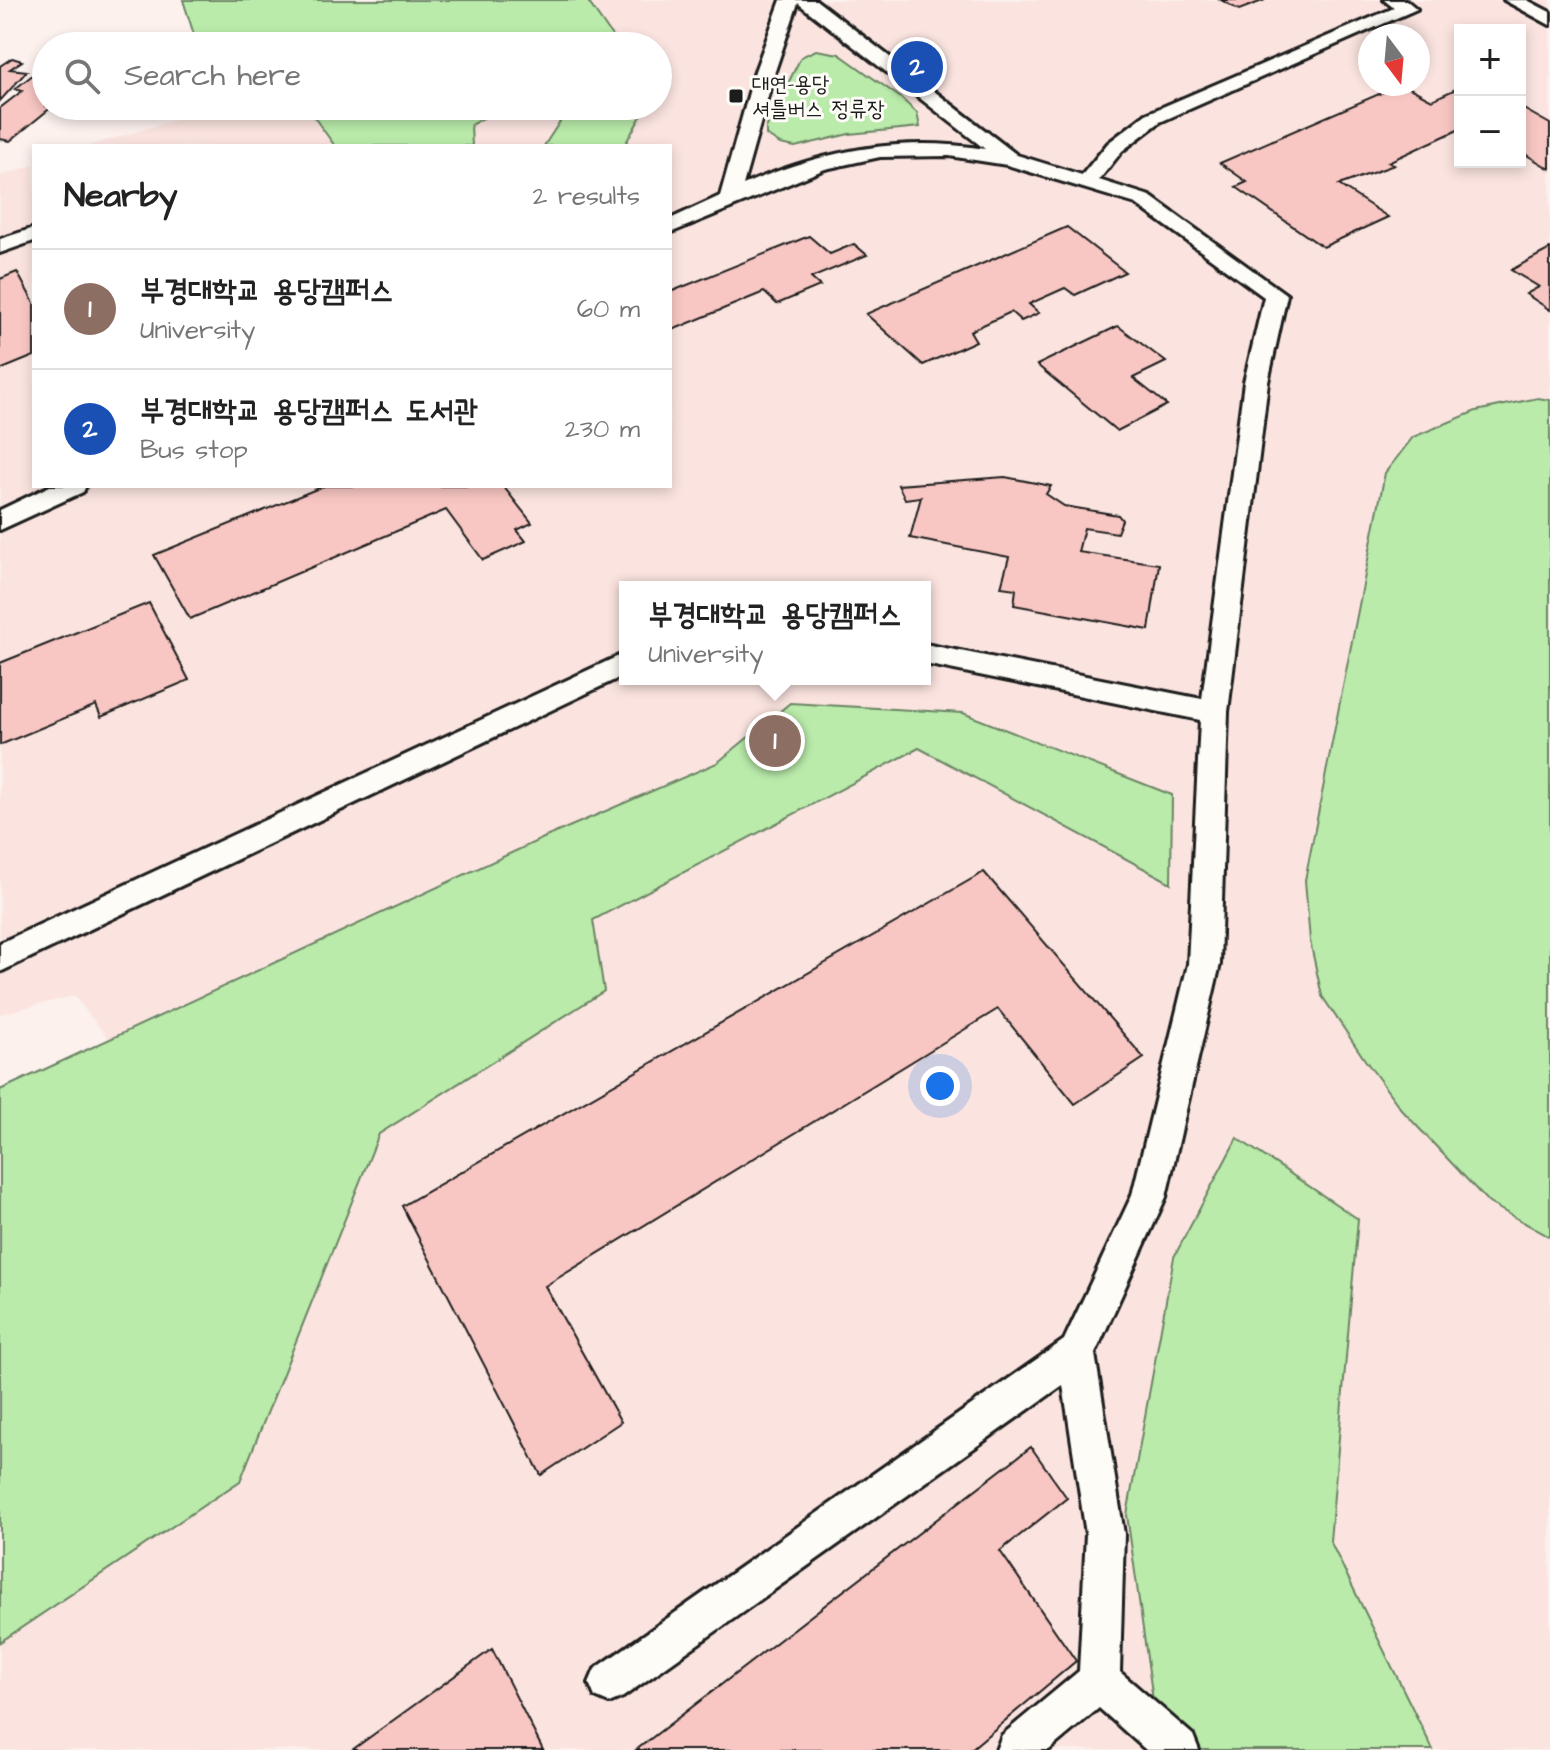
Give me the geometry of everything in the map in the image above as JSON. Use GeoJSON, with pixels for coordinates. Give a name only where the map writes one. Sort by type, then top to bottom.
{"type":"FeatureCollection","features":[{"type":"Feature","properties":{"kind":"lane"},"geometry":{"type":"LineString","coordinates":[[729,199],[765,71],[790,0]]}},
{"type":"Feature","properties":{"kind":"lane"},"geometry":{"type":"LineString","coordinates":[[805,0],[1010,159]]}},
{"type":"Feature","properties":{"kind":"lane"},"geometry":{"type":"LineString","coordinates":[[1086,183],[1115,147],[1153,118],[1408,9],[1393,0]]}},
{"type":"Feature","properties":{"kind":"lane"},"geometry":{"type":"LineString","coordinates":[[1513,0],[1550,19]]}},
{"type":"Feature","properties":{"kind":"lane"},"geometry":{"type":"LineString","coordinates":[[609,1683],[1077,1353],[1149,1197],[1204,964],[1214,712],[1256,382],[1276,295],[1143,200],[1010,159],[914,147],[858,154],[796,169],[672,226]]}},
{"type":"Feature","properties":{"kind":"lane"},"geometry":{"type":"LineString","coordinates":[[0,246],[32,235]]}},
{"type":"Feature","properties":{"kind":"lane"},"geometry":{"type":"LineString","coordinates":[[0,521],[69,488]]}},
{"type":"Feature","properties":{"kind":"lane"},"geometry":{"type":"LineString","coordinates":[[931,655],[1214,712]]}},
{"type":"Feature","properties":{"kind":"lane"},"geometry":{"type":"LineString","coordinates":[[0,958],[619,666]]}},
{"type":"Feature","properties":{"kind":"lane"},"geometry":{"type":"LineString","coordinates":[[1017,1750],[1099,1681],[1105,1534],[1077,1353]]}},
{"type":"Feature","properties":{"kind":"lane"},"geometry":{"type":"LineString","coordinates":[[1099,1681],[1178,1750]]}},
{"type":"Feature","properties":{"kind":"shaded area"},"geometry":{"type":"Polygon","coordinates":[[[464,0],[1550,0],[1550,1750],[0,1750],[0,1499],[259,1225],[74,996],[0,1014],[0,176],[32,166],[32,488],[672,488],[672,144],[96,144],[175,120],[672,120],[672,32],[456,32],[464,0]]]}},
{"type":"Feature","properties":{"kind":"green space"},"geometry":{"type":"Polygon","coordinates":[[[183,0],[587,0],[609,32],[193,32],[183,0]]]}},
{"type":"Feature","properties":{"kind":"green space"},"geometry":{"type":"Polygon","coordinates":[[[816,50],[839,54],[901,98],[917,113],[920,127],[849,134],[795,147],[780,144],[766,135],[766,128],[801,57],[816,50]]]}},
{"type":"Feature","properties":{"kind":"green space"},"geometry":{"type":"Polygon","coordinates":[[[316,120],[480,120],[471,125],[472,144],[334,144],[316,120]]]}},
{"type":"Feature","properties":{"kind":"green space"},"geometry":{"type":"Polygon","coordinates":[[[561,120],[639,120],[625,144],[545,144],[561,120]]]}},
{"type":"Feature","properties":{"kind":"green space"},"geometry":{"type":"Polygon","coordinates":[[[1538,398],[1550,400],[1550,1237],[1489,1203],[1401,1109],[1365,1060],[1322,996],[1310,941],[1305,880],[1385,473],[1413,437],[1476,411],[1538,398]]]}},
{"type":"Feature","properties":{"kind":"green space"},"geometry":{"type":"Polygon","coordinates":[[[790,703],[963,713],[1172,795],[1171,883],[919,748],[593,920],[604,991],[379,1134],[240,1481],[0,1642],[0,1090],[548,836],[717,763],[790,703]]]}},
{"type":"Feature","properties":{"kind":"green space"},"geometry":{"type":"Polygon","coordinates":[[[1237,1138],[1358,1219],[1330,1541],[1433,1750],[1163,1750],[1159,1743],[1127,1515],[1174,1257],[1237,1138]]]}},
{"type":"Feature","properties":{"kind":"building"},"geometry":{"type":"Polygon","coordinates":[[[1221,0],[1265,0],[1239,10],[1221,0]]]}},
{"type":"Feature","properties":{"kind":"building"},"geometry":{"type":"Polygon","coordinates":[[[12,58],[22,61],[10,69],[27,71],[0,101],[0,66],[12,58]]]}},
{"type":"Feature","properties":{"kind":"building"},"geometry":{"type":"Polygon","coordinates":[[[32,75],[32,120],[36,120],[10,141],[0,139],[0,108],[22,91],[15,89],[32,75]]]}},
{"type":"Feature","properties":{"kind":"building"},"geometry":{"type":"Polygon","coordinates":[[[1454,90],[1454,132],[1388,162],[1394,165],[1339,185],[1388,217],[1323,247],[1236,187],[1247,182],[1220,163],[1374,96],[1424,96],[1432,100],[1454,90]]]}},
{"type":"Feature","properties":{"kind":"building"},"geometry":{"type":"Polygon","coordinates":[[[1526,110],[1550,124],[1550,169],[1526,155],[1526,110]]]}},
{"type":"Feature","properties":{"kind":"building"},"geometry":{"type":"Polygon","coordinates":[[[1067,227],[1125,272],[1075,295],[1065,288],[1029,304],[1039,313],[1021,321],[1011,312],[970,331],[976,341],[923,365],[866,314],[1067,227]]]}},
{"type":"Feature","properties":{"kind":"building"},"geometry":{"type":"Polygon","coordinates":[[[809,236],[830,254],[854,244],[867,255],[811,278],[820,286],[777,304],[764,292],[672,330],[672,291],[809,236]]]}},
{"type":"Feature","properties":{"kind":"building"},"geometry":{"type":"Polygon","coordinates":[[[1550,249],[1550,310],[1526,294],[1539,287],[1511,270],[1550,249]]]}},
{"type":"Feature","properties":{"kind":"building"},"geometry":{"type":"Polygon","coordinates":[[[17,272],[32,299],[32,357],[0,370],[0,279],[17,272]]]}},
{"type":"Feature","properties":{"kind":"building"},"geometry":{"type":"Polygon","coordinates":[[[1118,326],[1166,362],[1133,378],[1167,405],[1117,431],[1037,365],[1118,326]]]}},
{"type":"Feature","properties":{"kind":"building"},"geometry":{"type":"Polygon","coordinates":[[[1005,477],[1051,486],[1046,494],[1064,506],[1118,515],[1122,520],[1117,533],[1084,528],[1078,552],[1159,564],[1149,630],[1014,605],[1016,589],[1001,587],[1009,557],[910,538],[921,497],[905,499],[898,485],[1005,477]]]}},
{"type":"Feature","properties":{"kind":"building"},"geometry":{"type":"Polygon","coordinates":[[[319,488],[505,488],[532,523],[517,530],[526,541],[483,560],[446,510],[190,619],[154,555],[319,488]]]}},
{"type":"Feature","properties":{"kind":"building"},"geometry":{"type":"Polygon","coordinates":[[[149,603],[189,680],[101,717],[96,705],[0,745],[0,663],[149,603]]]}},
{"type":"Feature","properties":{"kind":"building"},"geometry":{"type":"Polygon","coordinates":[[[984,872],[1144,1058],[1075,1104],[998,1009],[545,1286],[621,1422],[541,1475],[402,1206],[984,872]]]}},
{"type":"Feature","properties":{"kind":"building"},"geometry":{"type":"Polygon","coordinates":[[[1031,1447],[1067,1498],[1000,1551],[1076,1661],[970,1750],[636,1750],[1031,1447]]]}},
{"type":"Feature","properties":{"kind":"building"},"geometry":{"type":"Polygon","coordinates":[[[492,1649],[543,1750],[352,1750],[492,1649]]]}},
{"type":"Feature","properties":{"kind":"place","name":"부경대학교 용당캠퍼스 도서관"},"geometry":{"type":"Point","coordinates":[917,67]}},
{"type":"Feature","properties":{"kind":"place","name":"대연-용당 셔틀버스 정류장"},"geometry":{"type":"Point","coordinates":[736,96]}},
{"type":"Feature","properties":{"kind":"place","name":"부경대학교 용당캠퍼스"},"geometry":{"type":"Point","coordinates":[775,741]}}]}
